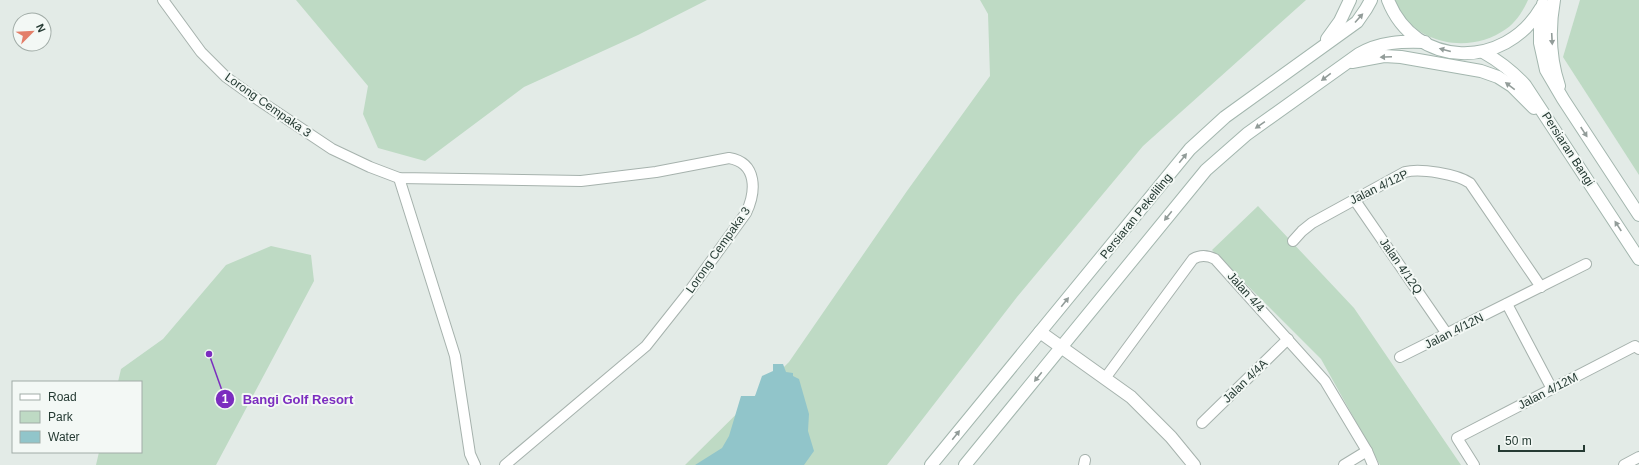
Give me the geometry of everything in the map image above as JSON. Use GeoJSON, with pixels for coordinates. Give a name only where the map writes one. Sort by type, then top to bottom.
{"type":"FeatureCollection","features":[{"type":"Feature","properties":{"kind":"main road"},"geometry":{"type":"LineString","coordinates":[[1320,48],[1340,21],[1350,0]]}},
{"type":"Feature","properties":{"kind":"main road","name":"Persiaran Pekeliling"},"geometry":{"type":"LineString","coordinates":[[932,465],[1190,149],[1225,117],[1356,22],[1366,10],[1371,0]]}},
{"type":"Feature","properties":{"kind":"main road"},"geometry":{"type":"LineString","coordinates":[[1388,0],[1400,21],[1416,36],[1441,49],[1458,53],[1483,52],[1498,47],[1519,35],[1535,18],[1547,1]]}},
{"type":"Feature","properties":{"kind":"main road","name":"Persiaran Bangi"},"geometry":{"type":"LineString","coordinates":[[1547,1],[1552,57],[1563,99],[1639,215]]}},
{"type":"Feature","properties":{"kind":"main road","name":"Persiaran Pekeliling"},"geometry":{"type":"LineString","coordinates":[[965,465],[1206,170],[1247,134],[1365,50],[1379,45],[1404,42],[1425,42]]}},
{"type":"Feature","properties":{"kind":"main road","name":"Persiaran Bangi"},"geometry":{"type":"LineString","coordinates":[[1483,52],[1500,62],[1514,73],[1537,102],[1639,259]]}},
{"type":"Feature","properties":{"kind":"main road"},"geometry":{"type":"LineString","coordinates":[[1344,64],[1384,56],[1401,57],[1481,71],[1498,77],[1512,86],[1557,134]]}},
{"type":"Feature","properties":{"kind":"main road"},"geometry":{"type":"LineString","coordinates":[[1040,332],[1062,346],[1131,396],[1171,437],[1194,465]]}},
{"type":"Feature","properties":{"kind":"street","name":"Lorong Cempaka 3"},"geometry":{"type":"LineString","coordinates":[[164,0],[201,52],[226,77],[332,149],[370,167],[399,178],[581,181],[656,172],[729,158],[738,160],[747,167],[752,179],[753,191],[751,202],[746,213],[688,293],[646,346],[504,465]]}},
{"type":"Feature","properties":{"kind":"street","name":"Jalan 4/12P"},"geometry":{"type":"LineString","coordinates":[[1293,241],[1312,223],[1405,172],[1412,170],[1455,176],[1463,178],[1470,183],[1541,287]]}},
{"type":"Feature","properties":{"kind":"street"},"geometry":{"type":"LineString","coordinates":[[399,178],[455,356],[470,454],[475,465]]}},
{"type":"Feature","properties":{"kind":"street","name":"Jalan 4/12Q"},"geometry":{"type":"LineString","coordinates":[[1354,199],[1447,334]]}},
{"type":"Feature","properties":{"kind":"street","name":"Jalan 4/4"},"geometry":{"type":"LineString","coordinates":[[1106,377],[1193,259],[1198,256],[1210,256],[1215,259],[1325,381],[1367,451],[1373,465]]}},
{"type":"Feature","properties":{"kind":"street","name":"Jalan 4/12N"},"geometry":{"type":"LineString","coordinates":[[1400,357],[1586,264]]}},
{"type":"Feature","properties":{"kind":"street"},"geometry":{"type":"LineString","coordinates":[[1507,304],[1552,389]]}},
{"type":"Feature","properties":{"kind":"street","name":"Jalan 4/4A"},"geometry":{"type":"LineString","coordinates":[[1202,422],[1288,339]]}},
{"type":"Feature","properties":{"kind":"street","name":"Jalan 4/12M"},"geometry":{"type":"LineString","coordinates":[[1474,465],[1457,438],[1635,346],[1639,349]]}},
{"type":"Feature","properties":{"kind":"street"},"geometry":{"type":"LineString","coordinates":[[1344,465],[1367,451]]}},
{"type":"Feature","properties":{"kind":"street"},"geometry":{"type":"LineString","coordinates":[[1624,465],[1639,457]]}},
{"type":"Feature","properties":{"kind":"green space"},"geometry":{"type":"Polygon","coordinates":[[[296,0],[707,0],[638,35],[524,87],[425,161],[378,148],[363,114],[368,86],[296,0]]]}},
{"type":"Feature","properties":{"kind":"green space"},"geometry":{"type":"Polygon","coordinates":[[[980,0],[1306,0],[1143,146],[1017,297],[887,465],[685,465],[789,362],[907,191],[990,76],[988,14],[980,0]]]}},
{"type":"Feature","properties":{"kind":"green space"},"geometry":{"type":"Polygon","coordinates":[[[1395,0],[1528,0],[1519,16],[1506,29],[1479,41],[1465,43],[1437,39],[1423,34],[1402,14],[1395,0]]]}},
{"type":"Feature","properties":{"kind":"green space"},"geometry":{"type":"Polygon","coordinates":[[[1580,0],[1639,0],[1639,175],[1563,57],[1580,0]]]}},
{"type":"Feature","properties":{"kind":"green space"},"geometry":{"type":"Polygon","coordinates":[[[1258,206],[1354,308],[1461,465],[1380,465],[1321,359],[1212,250],[1258,206]]]}},
{"type":"Feature","properties":{"kind":"green space"},"geometry":{"type":"Polygon","coordinates":[[[271,246],[311,255],[314,281],[216,465],[96,465],[99,453],[142,453],[142,381],[118,381],[121,369],[163,339],[226,265],[271,246]]]}},
{"type":"Feature","properties":{"kind":"water"},"geometry":{"type":"Polygon","coordinates":[[[773,364],[783,364],[786,372],[793,373],[793,376],[799,379],[809,414],[808,431],[814,451],[804,465],[695,465],[722,448],[729,436],[741,396],[755,396],[762,376],[773,371],[773,364]]]}},
{"type":"Feature","properties":{"kind":"place","name":"Bangi Golf Resort"},"geometry":{"type":"Point","coordinates":[209,354]}}]}
